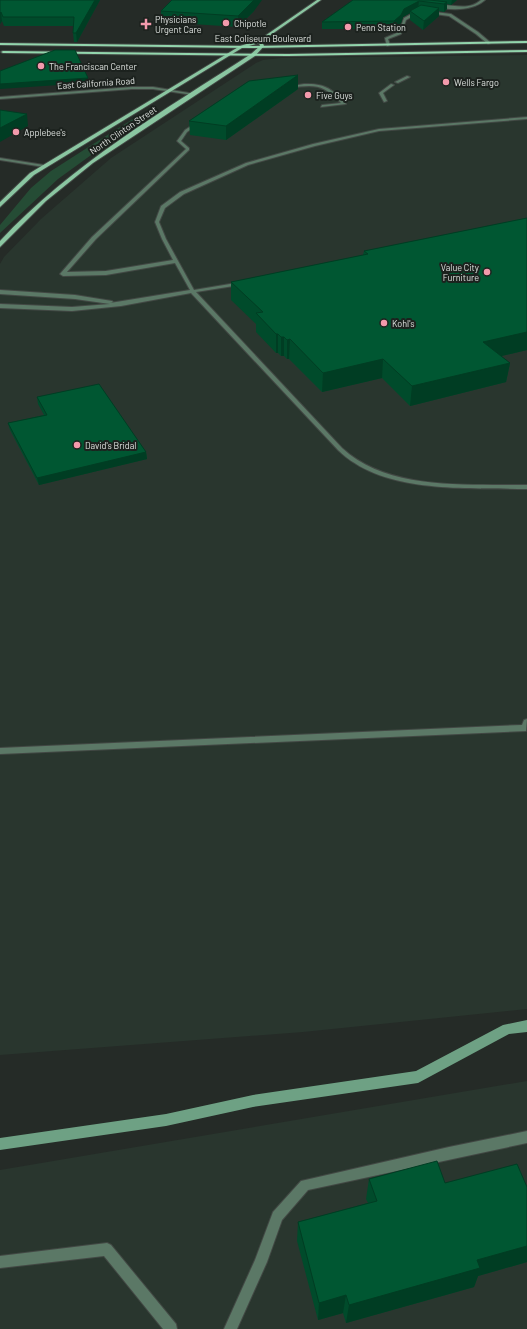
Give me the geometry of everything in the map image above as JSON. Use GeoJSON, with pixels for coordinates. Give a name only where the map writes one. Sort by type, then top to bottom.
{"type":"FeatureCollection","features":[{"type":"Feature","properties":{"kind":"highway","name":"East Coliseum Boulevard"},"geometry":{"type":"LineString","coordinates":[[0,44],[241,47],[527,42]]}},
{"type":"Feature","properties":{"kind":"highway","name":"East Coliseum Boulevard"},"geometry":{"type":"LineString","coordinates":[[0,52],[253,55],[527,52]]}},
{"type":"Feature","properties":{"kind":"main road","name":"North Clinton Street"},"geometry":{"type":"LineString","coordinates":[[0,205],[21,183],[44,166],[241,47],[260,41],[318,0]]}},
{"type":"Feature","properties":{"kind":"main road"},"geometry":{"type":"LineString","coordinates":[[260,41],[262,46]]}},
{"type":"Feature","properties":{"kind":"main road","name":"North Clinton Street"},"geometry":{"type":"LineString","coordinates":[[0,245],[10,233],[43,201],[86,164],[253,55],[262,46]]}},
{"type":"Feature","properties":{"kind":"street"},"geometry":{"type":"LineString","coordinates":[[431,5],[460,8],[471,6],[484,0]]}},
{"type":"Feature","properties":{"kind":"street"},"geometry":{"type":"LineString","coordinates":[[388,45],[386,39],[400,33],[405,20],[419,11],[450,15],[489,43]]}},
{"type":"Feature","properties":{"kind":"street"},"geometry":{"type":"LineString","coordinates":[[397,82],[408,77]]}},
{"type":"Feature","properties":{"kind":"street"},"geometry":{"type":"LineString","coordinates":[[285,87],[309,85],[323,86],[330,90],[344,104],[322,106]]}},
{"type":"Feature","properties":{"kind":"street"},"geometry":{"type":"LineString","coordinates":[[385,101],[381,93],[392,85]]}},
{"type":"Feature","properties":{"kind":"street","name":"East California Road"},"geometry":{"type":"LineString","coordinates":[[0,98],[132,88],[194,94]]}},
{"type":"Feature","properties":{"kind":"street"},"geometry":{"type":"LineString","coordinates":[[527,118],[363,132],[247,164],[182,193],[163,207],[157,222],[164,239],[193,292],[335,444],[354,462],[398,479],[423,483],[527,487]]}},
{"type":"Feature","properties":{"kind":"street"},"geometry":{"type":"LineString","coordinates":[[177,261],[106,273],[63,274],[94,238],[188,149],[180,141],[186,132],[204,119]]}},
{"type":"Feature","properties":{"kind":"street"},"geometry":{"type":"LineString","coordinates":[[0,159],[44,166]]}},
{"type":"Feature","properties":{"kind":"street"},"geometry":{"type":"LineString","coordinates":[[0,306],[72,309],[121,304],[248,281]]}},
{"type":"Feature","properties":{"kind":"street"},"geometry":{"type":"LineString","coordinates":[[0,292],[75,297],[121,304]]}},
{"type":"Feature","properties":{"kind":"street"},"geometry":{"type":"LineString","coordinates":[[0,751],[527,726]]}},
{"type":"Feature","properties":{"kind":"street"},"geometry":{"type":"LineString","coordinates":[[230,1329],[261,1262],[277,1216],[305,1185],[527,1137]]}},
{"type":"Feature","properties":{"kind":"street"},"geometry":{"type":"LineString","coordinates":[[0,1262],[108,1249],[171,1329]]}},
{"type":"Feature","properties":{"kind":"shaded area"},"geometry":{"type":"Polygon","coordinates":[[[527,55],[527,1009],[303,1032],[0,1055],[0,264],[4,257],[41,219],[111,158],[256,63],[263,60],[281,58],[527,55]]]}},
{"type":"Feature","properties":{"kind":"shaded area"},"geometry":{"type":"Polygon","coordinates":[[[527,1081],[527,1329],[0,1329],[0,1170],[527,1081]]]}},
{"type":"Feature","properties":{"kind":"green space"},"geometry":{"type":"Polygon","coordinates":[[[136,117],[138,118],[116,137],[58,179],[0,233],[0,225],[31,188],[51,171],[136,117]]]}},
{"type":"Feature","properties":{"kind":"building"},"geometry":{"type":"Polygon","coordinates":[[[0,0],[95,0],[76,33],[73,33],[74,17],[3,17],[1,12],[0,13],[0,0]]]}},
{"type":"Feature","properties":{"kind":"building"},"geometry":{"type":"Polygon","coordinates":[[[172,0],[254,0],[238,16],[161,11],[172,0]]]}},
{"type":"Feature","properties":{"kind":"building"},"geometry":{"type":"Polygon","coordinates":[[[353,0],[430,0],[447,2],[444,4],[419,1],[404,9],[401,15],[394,21],[322,22],[353,0]]]}},
{"type":"Feature","properties":{"kind":"building"},"geometry":{"type":"Polygon","coordinates":[[[421,5],[439,8],[424,21],[410,11],[421,5]]]}},
{"type":"Feature","properties":{"kind":"building"},"geometry":{"type":"Polygon","coordinates":[[[55,50],[75,50],[88,78],[0,84],[0,71],[55,50]]]}},
{"type":"Feature","properties":{"kind":"building"},"geometry":{"type":"Polygon","coordinates":[[[298,75],[226,126],[189,121],[249,81],[298,75]]]}},
{"type":"Feature","properties":{"kind":"building"},"geometry":{"type":"Polygon","coordinates":[[[0,110],[27,114],[0,128],[0,110]]]}},
{"type":"Feature","properties":{"kind":"building","name":"Kohl's"},"geometry":{"type":"Polygon","coordinates":[[[527,218],[527,332],[483,342],[510,363],[412,386],[383,359],[323,373],[290,339],[287,340],[276,334],[256,313],[263,312],[231,282],[368,254],[364,251],[527,218]]]}},
{"type":"Feature","properties":{"kind":"building","name":"David's Bridal"},"geometry":{"type":"Polygon","coordinates":[[[99,384],[146,452],[37,478],[8,423],[47,415],[37,397],[99,384]]]}},
{"type":"Feature","properties":{"kind":"building"},"geometry":{"type":"Polygon","coordinates":[[[437,1161],[445,1183],[517,1164],[527,1187],[527,1246],[477,1260],[480,1268],[349,1305],[346,1295],[319,1303],[298,1222],[377,1201],[369,1179],[437,1161]]]}},
{"type":"Feature","properties":{"kind":"waterway"},"geometry":{"type":"LineString","coordinates":[[0,1144],[166,1120],[253,1101],[418,1077],[507,1029],[527,1026]]}},
{"type":"Feature","properties":{"kind":"place","name":"Chipotle"},"geometry":{"type":"Point","coordinates":[226,23]}},
{"type":"Feature","properties":{"kind":"place","name":"Physicians Urgent Care"},"geometry":{"type":"Point","coordinates":[146,24]}},
{"type":"Feature","properties":{"kind":"place","name":"Penn Station"},"geometry":{"type":"Point","coordinates":[348,27]}},
{"type":"Feature","properties":{"kind":"place","name":"The Franciscan Center"},"geometry":{"type":"Point","coordinates":[41,66]}},
{"type":"Feature","properties":{"kind":"place","name":"Wells Fargo"},"geometry":{"type":"Point","coordinates":[446,82]}},
{"type":"Feature","properties":{"kind":"place","name":"Five Guys"},"geometry":{"type":"Point","coordinates":[308,95]}},
{"type":"Feature","properties":{"kind":"place","name":"Applebee's"},"geometry":{"type":"Point","coordinates":[16,132]}},
{"type":"Feature","properties":{"kind":"place","name":"Value City Furniture"},"geometry":{"type":"Point","coordinates":[487,272]}},
{"type":"Feature","properties":{"kind":"place","name":"Kohl's"},"geometry":{"type":"Point","coordinates":[384,323]}},
{"type":"Feature","properties":{"kind":"place","name":"David's Bridal"},"geometry":{"type":"Point","coordinates":[77,445]}}]}
